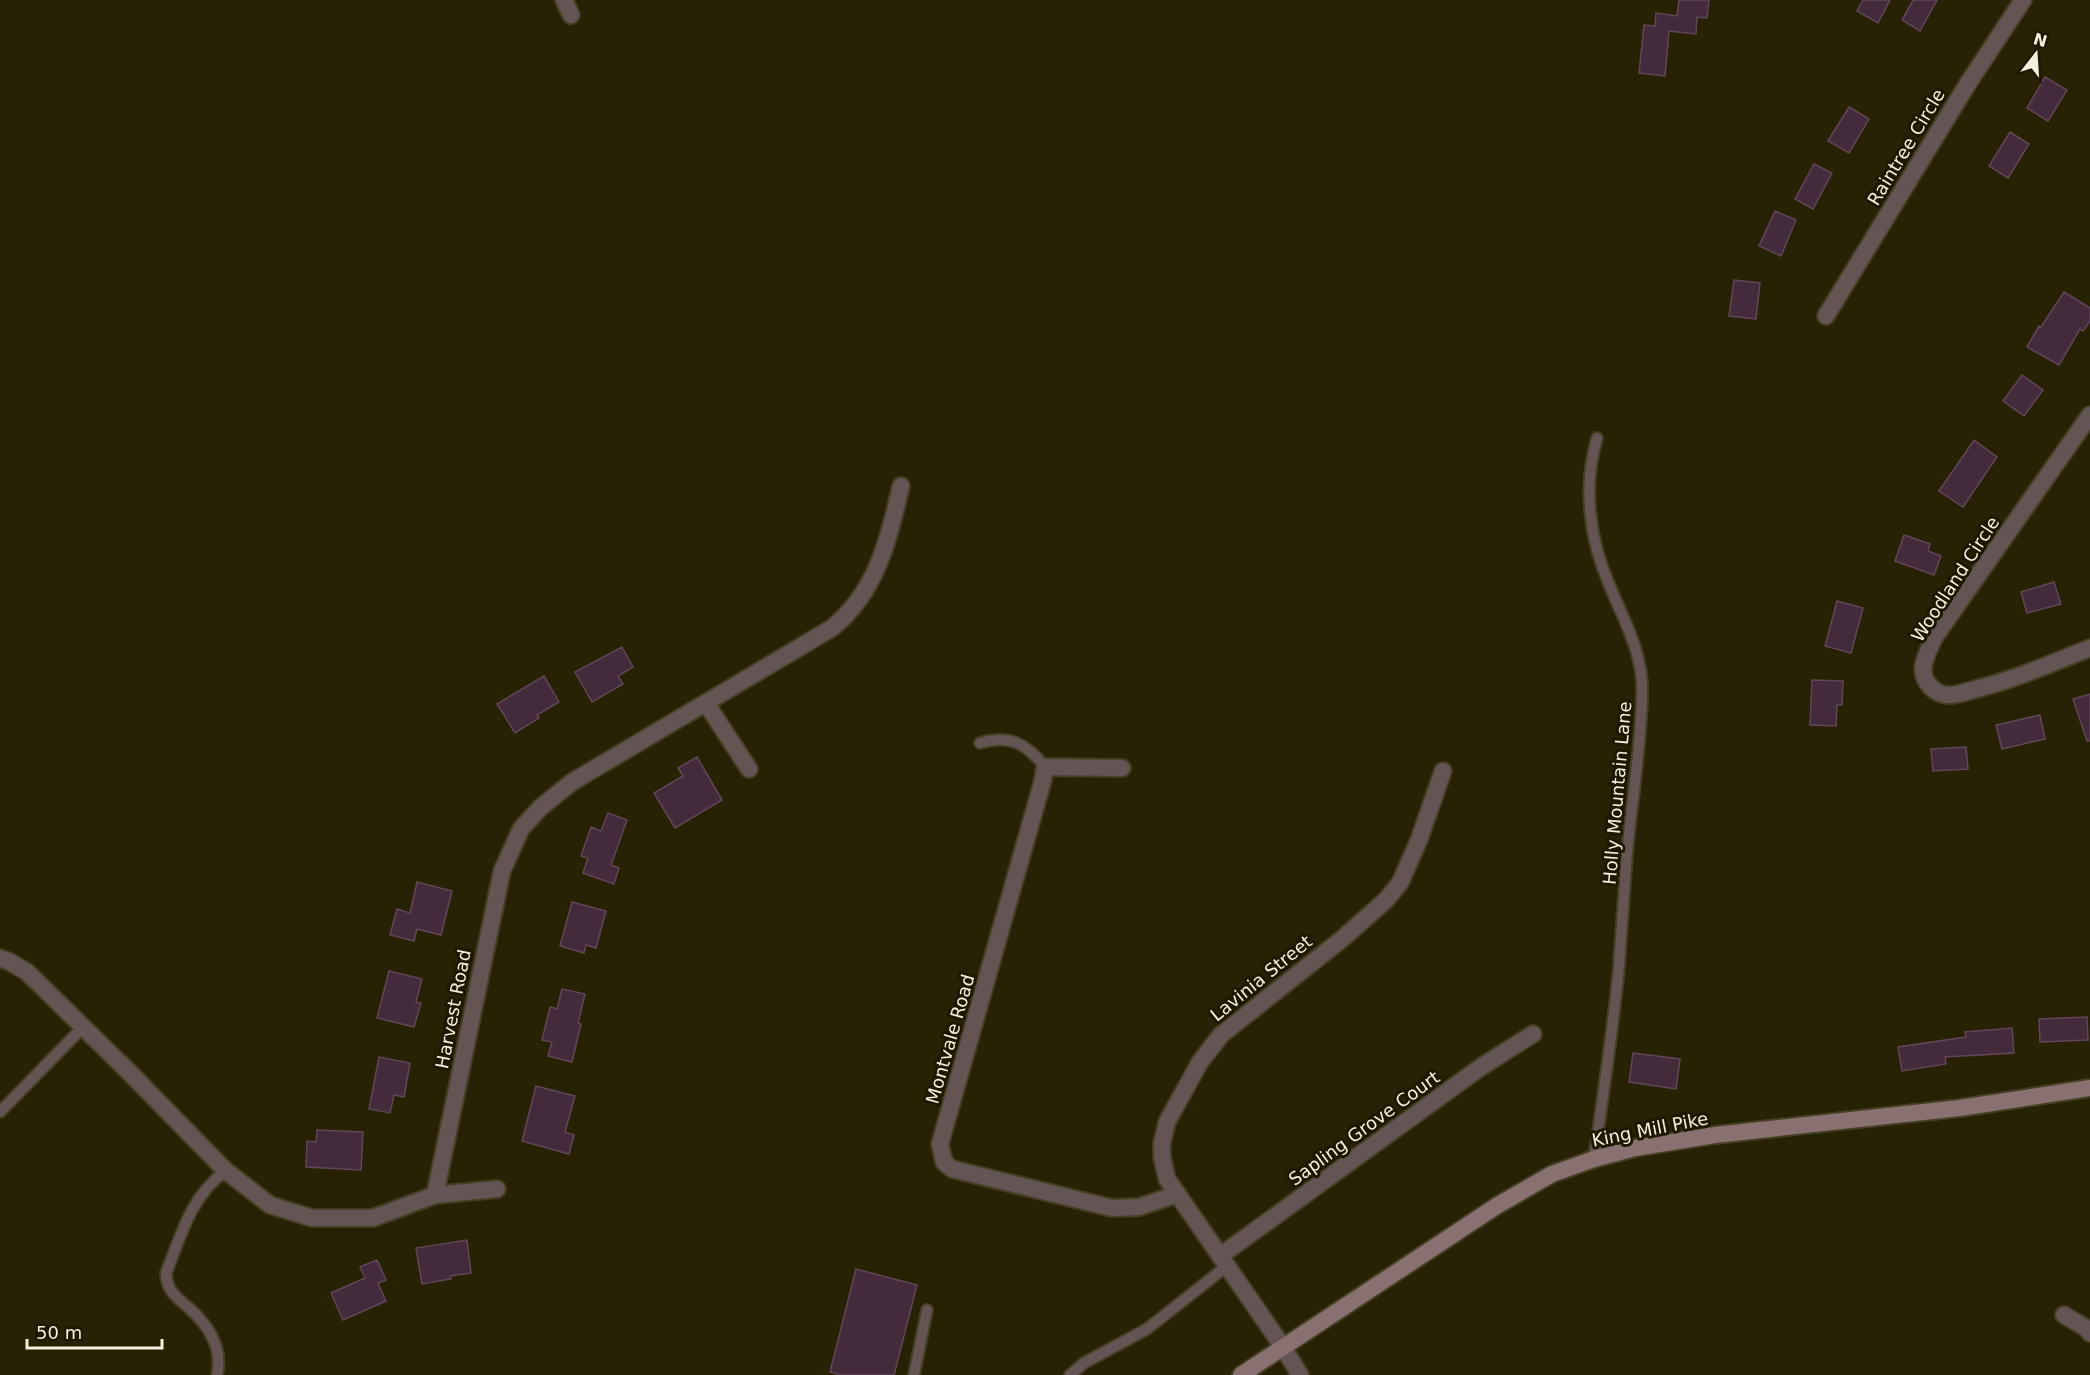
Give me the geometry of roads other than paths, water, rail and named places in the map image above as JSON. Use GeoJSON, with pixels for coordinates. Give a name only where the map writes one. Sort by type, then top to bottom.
{"type":"FeatureCollection","features":[{"type":"Feature","properties":{"kind":"main road","name":"King Mill Pike"},"geometry":{"type":"LineString","coordinates":[[1241,1375],[1498,1205],[1552,1174],[1594,1159],[1635,1148],[1715,1135],[1960,1108],[2090,1088]]}},
{"type":"Feature","properties":{"kind":"street"},"geometry":{"type":"LineString","coordinates":[[564,0],[572,15]]}},
{"type":"Feature","properties":{"kind":"street","name":"Raintree Circle"},"geometry":{"type":"LineString","coordinates":[[1826,316],[1967,85],[2023,0]]}},
{"type":"Feature","properties":{"kind":"street","name":"Woodland Circle"},"geometry":{"type":"LineString","coordinates":[[2090,415],[1934,638],[1924,661],[1923,670],[1925,680],[1932,689],[1941,694],[1952,695],[2004,682],[2090,648]]}},
{"type":"Feature","properties":{"kind":"street","name":"Harvest Road"},"geometry":{"type":"LineString","coordinates":[[435,1195],[494,905],[502,871],[521,829],[540,808],[572,782],[832,628],[847,616],[870,585],[888,540],[901,486]]}},
{"type":"Feature","properties":{"kind":"street"},"geometry":{"type":"LineString","coordinates":[[706,703],[749,770]]}},
{"type":"Feature","properties":{"kind":"street"},"geometry":{"type":"LineString","coordinates":[[1045,767],[1122,768]]}},
{"type":"Feature","properties":{"kind":"street","name":"Montvale Road"},"geometry":{"type":"LineString","coordinates":[[1045,767],[1037,803],[940,1144],[944,1162],[952,1169],[1112,1208],[1139,1207],[1178,1194]]}},
{"type":"Feature","properties":{"kind":"street","name":"Lavinia Street"},"geometry":{"type":"LineString","coordinates":[[1300,1375],[1167,1179],[1162,1157],[1162,1143],[1167,1122],[1210,1048],[1229,1028],[1342,939],[1400,883],[1419,840],[1443,771]]}},
{"type":"Feature","properties":{"kind":"street"},"geometry":{"type":"LineString","coordinates":[[0,958],[27,972],[84,1026],[226,1171],[270,1205],[312,1218],[373,1218],[435,1195],[497,1189]]}},
{"type":"Feature","properties":{"kind":"street","name":"Sapling Grove Court"},"geometry":{"type":"LineString","coordinates":[[1224,1261],[1481,1067],[1533,1034]]}},
{"type":"Feature","properties":{"kind":"street"},"geometry":{"type":"LineString","coordinates":[[2064,1316],[2090,1333]]}},
{"type":"Feature","properties":{"kind":"lane","name":"Holly Mountain Lane"},"geometry":{"type":"LineString","coordinates":[[1594,1159],[1619,965],[1627,853],[1643,694],[1641,667],[1634,641],[1609,584],[1596,546],[1591,517],[1589,479],[1597,438]]}},
{"type":"Feature","properties":{"kind":"lane"},"geometry":{"type":"LineString","coordinates":[[980,743],[997,738],[1007,740],[1027,748],[1045,767]]}},
{"type":"Feature","properties":{"kind":"lane"},"geometry":{"type":"LineString","coordinates":[[0,1112],[84,1026]]}},
{"type":"Feature","properties":{"kind":"lane"},"geometry":{"type":"LineString","coordinates":[[218,1375],[219,1360],[216,1344],[208,1330],[191,1310],[171,1292],[166,1273],[192,1208],[200,1195],[226,1171]]}},
{"type":"Feature","properties":{"kind":"lane"},"geometry":{"type":"LineString","coordinates":[[1070,1375],[1084,1363],[1147,1329],[1224,1261]]}},
{"type":"Feature","properties":{"kind":"lane"},"geometry":{"type":"LineString","coordinates":[[914,1375],[927,1310]]}}]}
